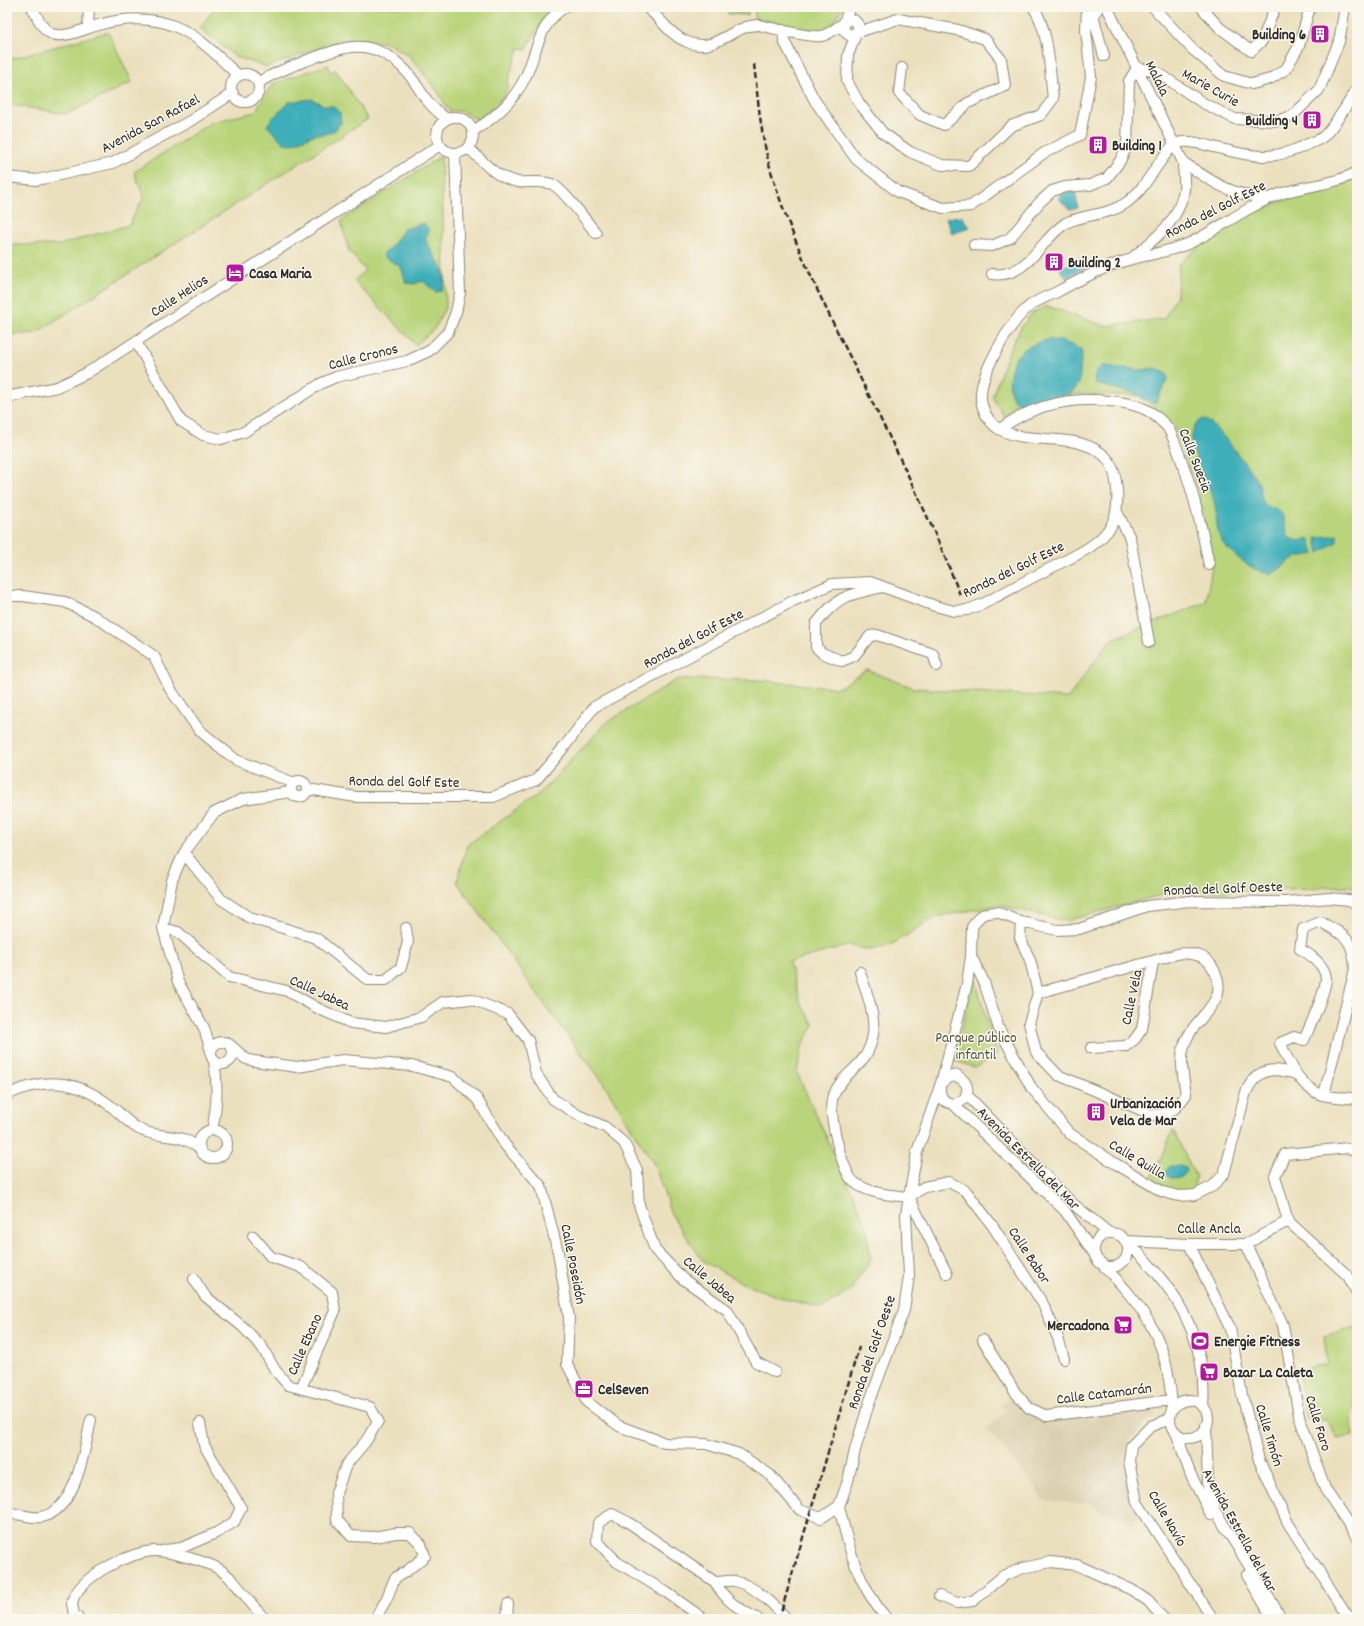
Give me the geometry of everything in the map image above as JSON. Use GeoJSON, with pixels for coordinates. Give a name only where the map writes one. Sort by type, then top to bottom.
{"type":"FeatureCollection","features":[{"type":"Feature","properties":{"kind":"street"},"geometry":{"type":"LineString","coordinates":[[32,7],[50,33],[60,35],[118,20],[138,19],[174,26],[194,36],[210,48],[239,76]]}},
{"type":"Feature","properties":{"kind":"street"},"geometry":{"type":"LineString","coordinates":[[88,27],[89,7]]}},
{"type":"Feature","properties":{"kind":"street"},"geometry":{"type":"LineString","coordinates":[[646,7],[656,14],[671,31],[684,41],[700,46],[715,43],[750,25],[759,25],[820,37],[834,32],[849,20],[854,20],[859,26],[848,55],[847,81],[859,103],[883,133],[910,152],[942,165],[969,166],[1011,126],[1042,115],[1053,99],[1047,48],[1039,15],[1033,7]]}},
{"type":"Feature","properties":{"kind":"street"},"geometry":{"type":"LineString","coordinates":[[844,23],[850,7]]}},
{"type":"Feature","properties":{"kind":"street"},"geometry":{"type":"LineString","coordinates":[[783,30],[784,41],[815,100],[856,159],[898,192],[943,208],[971,206],[1044,153],[1080,135],[1091,77],[1086,30],[1087,7]]}},
{"type":"Feature","properties":{"kind":"street"},"geometry":{"type":"LineString","coordinates":[[1099,7],[1093,14],[1104,56]]}},
{"type":"Feature","properties":{"kind":"street","name":"Malala"},"geometry":{"type":"LineString","coordinates":[[1107,7],[1183,162]]}},
{"type":"Feature","properties":{"kind":"street"},"geometry":{"type":"LineString","coordinates":[[1153,7],[1192,49],[1224,76],[1252,84],[1270,79],[1286,69],[1299,46],[1310,7]]}},
{"type":"Feature","properties":{"kind":"street"},"geometry":{"type":"LineString","coordinates":[[1201,7],[1220,28],[1251,51],[1262,41],[1275,7]]}},
{"type":"Feature","properties":{"kind":"street","name":"Marie Curie"},"geometry":{"type":"LineString","coordinates":[[1137,68],[1154,70],[1203,103],[1235,119],[1276,121],[1292,116],[1319,90],[1339,42],[1345,7]]}},
{"type":"Feature","properties":{"kind":"street"},"geometry":{"type":"LineString","coordinates":[[473,130],[492,118],[506,106],[526,76],[541,32],[550,19],[562,8]]}},
{"type":"Feature","properties":{"kind":"street"},"geometry":{"type":"LineString","coordinates":[[858,32],[898,19],[958,30],[985,39],[1001,59],[1004,86],[968,103],[944,125],[920,115],[899,93],[902,68]]}},
{"type":"Feature","properties":{"kind":"street"},"geometry":{"type":"LineString","coordinates":[[258,83],[285,68],[332,50],[351,46],[370,47],[386,55],[403,68],[430,104],[446,119]]}},
{"type":"Feature","properties":{"kind":"street"},"geometry":{"type":"LineString","coordinates":[[974,245],[992,246],[1010,238],[1039,203],[1052,191],[1065,187],[1090,186],[1107,178],[1120,161],[1127,146],[1129,81],[1137,68]]}},
{"type":"Feature","properties":{"kind":"street"},"geometry":{"type":"LineString","coordinates":[[239,76],[252,76],[258,83],[257,95],[251,101],[242,101],[235,97],[233,93],[232,86],[239,76]]}},
{"type":"Feature","properties":{"kind":"street"},"geometry":{"type":"LineString","coordinates":[[992,274],[1003,275],[1015,270],[1036,255],[1051,236],[1067,223],[1106,213],[1126,203],[1141,189],[1157,165],[1174,145],[1190,141],[1239,154],[1263,157],[1294,151],[1324,136],[1357,89]]}},
{"type":"Feature","properties":{"kind":"street","name":"Avenida San Rafael"},"geometry":{"type":"LineString","coordinates":[[7,177],[37,180],[113,163],[190,121],[233,93]]}},
{"type":"Feature","properties":{"kind":"street"},"geometry":{"type":"LineString","coordinates":[[451,117],[462,118],[467,121],[473,130],[471,142],[468,147],[455,153],[449,152],[440,145],[436,134],[441,122],[451,117]]}},
{"type":"Feature","properties":{"kind":"street","name":"Calle Helios"},"geometry":{"type":"LineString","coordinates":[[7,397],[56,388],[87,373],[440,145]]}},
{"type":"Feature","properties":{"kind":"street"},"geometry":{"type":"LineString","coordinates":[[468,147],[489,168],[502,177],[518,182],[552,184],[564,194],[596,232]]}},
{"type":"Feature","properties":{"kind":"street","name":"Calle Cronos"},"geometry":{"type":"LineString","coordinates":[[136,342],[181,421],[202,435],[221,439],[244,432],[322,383],[336,377],[407,361],[429,351],[448,332],[458,305],[460,293],[455,153]]}},
{"type":"Feature","properties":{"kind":"street"},"geometry":{"type":"LineString","coordinates":[[1183,162],[1218,186],[1242,195],[1268,198]]}},
{"type":"Feature","properties":{"kind":"street"},"geometry":{"type":"LineString","coordinates":[[1130,260],[1164,232],[1176,213],[1184,189],[1183,162]]}},
{"type":"Feature","properties":{"kind":"street","name":"Ronda del Golf Este"},"geometry":{"type":"LineString","coordinates":[[308,789],[356,797],[493,797],[536,780],[565,746],[594,707],[793,601],[832,584],[870,582],[935,606],[954,610],[967,610],[983,604],[1089,548],[1104,535],[1112,524],[1117,512],[1118,498],[1114,472],[1110,462],[1101,453],[1073,441],[1026,437],[1000,429],[989,419],[983,407],[981,394],[985,376],[993,359],[1018,318],[1026,308],[1086,277],[1130,260],[1172,250],[1192,242],[1268,198],[1296,188],[1342,178],[1357,172]]}},
{"type":"Feature","properties":{"kind":"street"},"geometry":{"type":"LineString","coordinates":[[1242,195],[1246,202],[1247,210]]}},
{"type":"Feature","properties":{"kind":"street","name":"Calle Suecia"},"geometry":{"type":"LineString","coordinates":[[1000,429],[1013,419],[1033,410],[1061,402],[1084,400],[1109,401],[1140,407],[1150,413],[1167,427],[1176,445],[1195,498],[1209,565]]}},
{"type":"Feature","properties":{"kind":"street"},"geometry":{"type":"LineString","coordinates":[[1117,512],[1130,538],[1150,642]]}},
{"type":"Feature","properties":{"kind":"street"},"geometry":{"type":"LineString","coordinates":[[883,587],[846,596],[835,603],[816,624],[816,647],[822,654],[842,661],[854,656],[870,636],[877,635],[934,654],[937,666]]}},
{"type":"Feature","properties":{"kind":"street"},"geometry":{"type":"LineString","coordinates":[[7,596],[65,602],[94,616],[154,656],[170,689],[199,730],[236,760],[292,787],[296,797],[302,798],[308,789],[303,782],[298,781],[292,787]]}},
{"type":"Feature","properties":{"kind":"street","name":"Calle Poseidón"},"geometry":{"type":"LineString","coordinates":[[246,1059],[222,1062],[211,1051],[204,1028],[178,982],[163,928],[172,880],[184,853],[214,813],[243,799],[292,787]]}},
{"type":"Feature","properties":{"kind":"street"},"geometry":{"type":"LineString","coordinates":[[184,853],[221,899],[250,918],[316,938],[368,980],[386,980],[401,967],[408,942],[406,928]]}},
{"type":"Feature","properties":{"kind":"street","name":"Ronda del Golf Oeste"},"geometry":{"type":"LineString","coordinates":[[839,1506],[848,1482],[855,1450],[868,1406],[904,1310],[909,1276],[906,1214],[917,1152],[941,1085],[967,984],[971,956],[972,927],[980,916],[987,912],[997,912],[1021,922],[1057,930],[1079,929],[1147,906],[1190,901],[1286,902],[1329,898],[1349,900],[1357,904]]}},
{"type":"Feature","properties":{"kind":"street"},"geometry":{"type":"LineString","coordinates":[[1021,922],[1020,938],[1030,960],[1038,993]]}},
{"type":"Feature","properties":{"kind":"street"},"geometry":{"type":"LineString","coordinates":[[1324,1095],[1355,969],[1354,950],[1343,935],[1321,922],[1303,929],[1300,949],[1322,966],[1326,978],[1317,1009],[1304,1040],[1294,1036],[1280,1043],[1296,1074],[1310,1089],[1324,1095],[1357,1099]]}},
{"type":"Feature","properties":{"kind":"street","name":"Calle Jabea"},"geometry":{"type":"LineString","coordinates":[[163,928],[178,932],[229,977],[288,991],[318,1009],[351,1023],[386,1027],[421,1017],[443,1002],[471,998],[508,1014],[528,1040],[536,1074],[554,1099],[578,1115],[605,1127],[624,1143],[637,1170],[639,1205],[655,1250],[683,1279],[727,1310],[756,1362],[775,1372]]}},
{"type":"Feature","properties":{"kind":"street","name":"Calle Vela"},"geometry":{"type":"LineString","coordinates":[[1181,953],[1197,954],[1210,961],[1218,977],[1220,988],[1216,1001],[1191,1028],[1183,1047],[1182,1066],[1186,1095],[1175,1109],[1165,1115],[1153,1115],[1058,1075],[1036,1052],[1029,1023],[1038,993],[1181,953]]}},
{"type":"Feature","properties":{"kind":"street","name":"Calle Quilla"},"geometry":{"type":"LineString","coordinates":[[971,956],[984,982],[999,1029],[1031,1088],[1069,1132],[1116,1164],[1163,1192],[1179,1196],[1195,1195],[1213,1186],[1224,1174],[1246,1092],[1251,1080],[1266,1071],[1280,1069],[1296,1074]]}},
{"type":"Feature","properties":{"kind":"street","name":"Calle Vela"},"geometry":{"type":"LineString","coordinates":[[1091,1048],[1126,1046],[1135,1039],[1142,1029],[1153,962]]}},
{"type":"Feature","properties":{"kind":"street"},"geometry":{"type":"LineString","coordinates":[[860,972],[870,1003],[874,1031],[870,1048],[864,1060],[841,1082],[832,1097],[832,1121],[845,1167],[853,1182],[876,1193],[909,1197],[947,1274]]}},
{"type":"Feature","properties":{"kind":"street","name":"Calle Poseidón"},"geometry":{"type":"LineString","coordinates":[[204,1028],[227,1043],[246,1059],[254,1062],[297,1067],[343,1060],[405,1065],[453,1077],[477,1099],[505,1145],[541,1186],[558,1252],[569,1318],[567,1364],[587,1402],[619,1426],[665,1443],[706,1444],[739,1454],[770,1475],[800,1510],[820,1518],[839,1506]]}},
{"type":"Feature","properties":{"kind":"street"},"geometry":{"type":"LineString","coordinates":[[211,1051],[218,1042],[227,1043],[233,1053],[222,1062],[216,1074],[215,1130]]}},
{"type":"Feature","properties":{"kind":"street"},"geometry":{"type":"LineString","coordinates":[[931,1112],[936,1106],[949,1102],[961,1101],[966,1094],[966,1085],[953,1070],[948,1057]]}},
{"type":"Feature","properties":{"kind":"street"},"geometry":{"type":"LineString","coordinates":[[949,1102],[940,1095],[941,1085],[952,1076],[960,1078]]}},
{"type":"Feature","properties":{"kind":"street"},"geometry":{"type":"LineString","coordinates":[[7,1095],[21,1088],[37,1084],[53,1082],[72,1085],[99,1097],[140,1130],[183,1139],[199,1147],[206,1157],[211,1158],[220,1156],[227,1145],[225,1136],[215,1130]]}},
{"type":"Feature","properties":{"kind":"street","name":"Avenida Estrella del Mar"},"geometry":{"type":"LineString","coordinates":[[966,1094],[1072,1203],[1109,1234]]}},
{"type":"Feature","properties":{"kind":"street","name":"Avenida Estrella del Mar"},"geometry":{"type":"LineString","coordinates":[[949,1102],[1065,1211],[1097,1258],[1137,1303],[1158,1336],[1167,1367],[1172,1400],[1171,1415]]}},
{"type":"Feature","properties":{"kind":"street"},"geometry":{"type":"LineString","coordinates":[[183,1139],[202,1136],[215,1130]]}},
{"type":"Feature","properties":{"kind":"street"},"geometry":{"type":"LineString","coordinates":[[199,1147],[202,1136]]}},
{"type":"Feature","properties":{"kind":"street"},"geometry":{"type":"LineString","coordinates":[[1357,1151],[1348,1148],[1285,1154],[1275,1176],[1288,1221],[1348,1276],[1357,1293]]}},
{"type":"Feature","properties":{"kind":"street","name":"Calle Babor"},"geometry":{"type":"LineString","coordinates":[[909,1197],[924,1187],[949,1182],[966,1191],[992,1225],[1043,1304],[1058,1338],[1064,1359]]}},
{"type":"Feature","properties":{"kind":"street","name":"Calle Ancla"},"geometry":{"type":"LineString","coordinates":[[1126,1243],[1246,1244],[1288,1221]]}},
{"type":"Feature","properties":{"kind":"street"},"geometry":{"type":"LineString","coordinates":[[1126,1243],[1126,1256],[1119,1265],[1108,1266],[1097,1258],[1095,1246],[1097,1241],[1109,1234],[1118,1235],[1136,1250],[1166,1284],[1187,1317],[1200,1356],[1204,1407],[1208,1419],[1203,1431],[1193,1437],[1187,1437],[1176,1432],[1171,1415],[1175,1406],[1187,1400],[1199,1403],[1204,1407]]}},
{"type":"Feature","properties":{"kind":"street","name":"Calle Ebano"},"geometry":{"type":"LineString","coordinates":[[252,1236],[271,1257],[301,1267],[332,1292],[335,1311],[301,1388]]}},
{"type":"Feature","properties":{"kind":"street","name":"Calle Timón"},"geometry":{"type":"LineString","coordinates":[[1189,1244],[1205,1274],[1230,1328],[1242,1395],[1259,1460],[1288,1523],[1346,1615],[1355,1619]]}},
{"type":"Feature","properties":{"kind":"street","name":"Calle Faro"},"geometry":{"type":"LineString","coordinates":[[1246,1244],[1283,1325],[1299,1416],[1325,1489],[1357,1537]]}},
{"type":"Feature","properties":{"kind":"street"},"geometry":{"type":"LineString","coordinates":[[194,1279],[205,1296],[243,1327],[262,1347],[275,1370],[288,1385],[370,1407],[378,1421],[366,1441],[346,1465],[336,1493],[336,1520],[350,1536],[374,1537],[396,1532],[410,1533],[421,1544],[425,1556],[407,1571],[394,1578],[386,1600],[375,1619]]}},
{"type":"Feature","properties":{"kind":"street","name":"Calle Catamarán"},"geometry":{"type":"LineString","coordinates":[[983,1340],[1014,1392],[1029,1408],[1047,1416],[1172,1400]]}},
{"type":"Feature","properties":{"kind":"street","name":"Calle Navío"},"geometry":{"type":"LineString","coordinates":[[1171,1415],[1150,1426],[1131,1446],[1129,1461],[1137,1502],[1213,1619]]}},
{"type":"Feature","properties":{"kind":"street"},"geometry":{"type":"LineString","coordinates":[[7,1513],[39,1517],[54,1513],[67,1498],[77,1478],[91,1420]]}},
{"type":"Feature","properties":{"kind":"street"},"geometry":{"type":"LineString","coordinates":[[79,1619],[74,1615],[72,1603],[79,1591],[98,1572],[126,1556],[181,1548],[216,1533],[234,1522],[241,1508],[204,1446],[200,1423]]}},
{"type":"Feature","properties":{"kind":"street","name":"Avenida Estrella del Mar"},"geometry":{"type":"LineString","coordinates":[[1206,1425],[1208,1485],[1214,1509],[1282,1619]]}},
{"type":"Feature","properties":{"kind":"street","name":"Avenida Estrella del Mar"},"geometry":{"type":"LineString","coordinates":[[1176,1432],[1190,1473],[1209,1511],[1273,1619]]}},
{"type":"Feature","properties":{"kind":"street"},"geometry":{"type":"LineString","coordinates":[[839,1506],[850,1554],[867,1591],[887,1619]]}},
{"type":"Feature","properties":{"kind":"street"},"geometry":{"type":"LineString","coordinates":[[704,1619],[666,1592],[617,1562],[597,1541],[598,1523],[612,1514],[628,1522],[715,1582],[722,1595],[739,1609],[758,1619]]}},
{"type":"Feature","properties":{"kind":"street"},"geometry":{"type":"LineString","coordinates":[[157,1551],[191,1559],[220,1569],[262,1618]]}},
{"type":"Feature","properties":{"kind":"street"},"geometry":{"type":"LineString","coordinates":[[939,1596],[957,1603],[973,1601],[1003,1576],[1023,1568],[1050,1562],[1077,1565],[1132,1590],[1148,1601],[1164,1619]]}},
{"type":"Feature","properties":{"kind":"street"},"geometry":{"type":"LineString","coordinates":[[715,1582],[734,1581],[752,1590],[770,1600],[787,1619]]}},
{"type":"Feature","properties":{"kind":"street"},"geometry":{"type":"LineString","coordinates":[[508,1604],[508,1619]]}},
{"type":"Feature","properties":{"kind":"shaded area"},"geometry":{"type":"Polygon","coordinates":[[[1015,1392],[1047,1416],[1147,1403],[1154,1411],[1154,1417],[1146,1422],[1130,1440],[1126,1447],[1125,1462],[1131,1499],[1139,1510],[1134,1526],[1100,1511],[1094,1505],[1043,1500],[1024,1474],[986,1429],[1006,1411],[1001,1405],[1015,1392]]]}},
{"type":"Feature","properties":{"kind":"green space"},"geometry":{"type":"Polygon","coordinates":[[[215,7],[535,7],[548,11],[526,49],[519,48],[507,83],[509,87],[497,104],[479,120],[460,111],[449,111],[438,92],[410,56],[387,43],[369,40],[346,40],[267,67],[236,57],[200,28],[215,7]]]}},
{"type":"Feature","properties":{"kind":"green space"},"geometry":{"type":"Polygon","coordinates":[[[724,7],[749,7],[748,15],[728,14],[724,7]]]}},
{"type":"Feature","properties":{"kind":"green space"},"geometry":{"type":"Polygon","coordinates":[[[755,7],[843,7],[834,22],[821,32],[763,20],[754,20],[755,7]]]}},
{"type":"Feature","properties":{"kind":"green space"},"geometry":{"type":"Polygon","coordinates":[[[108,32],[132,82],[67,114],[7,104],[7,60],[108,32]]]}},
{"type":"Feature","properties":{"kind":"green space"},"geometry":{"type":"Polygon","coordinates":[[[328,65],[331,73],[335,69],[368,119],[36,333],[7,335],[7,245],[59,245],[129,225],[144,197],[134,172],[212,122],[255,112],[272,84],[328,65]]]}},
{"type":"Feature","properties":{"kind":"green space"},"geometry":{"type":"Polygon","coordinates":[[[441,156],[446,306],[435,328],[416,345],[354,281],[365,270],[349,251],[341,221],[441,156]]]}},
{"type":"Feature","properties":{"kind":"green space"},"geometry":{"type":"Polygon","coordinates":[[[1357,179],[1357,888],[1349,886],[1227,892],[1176,891],[1066,921],[998,905],[936,917],[889,946],[867,950],[850,945],[789,962],[801,1004],[814,1025],[802,1046],[797,1073],[866,1223],[871,1260],[850,1291],[823,1308],[785,1299],[744,1284],[703,1261],[671,1214],[655,1166],[602,1081],[544,1004],[457,882],[467,845],[540,793],[606,723],[678,679],[758,680],[838,688],[867,670],[914,688],[1068,698],[1110,640],[1206,602],[1213,560],[1199,493],[1173,423],[1139,396],[1074,394],[1004,416],[992,397],[1010,348],[1022,326],[1032,313],[1047,306],[1105,326],[1164,319],[1177,295],[1179,264],[1223,224],[1312,190],[1357,179]]]}},
{"type":"Feature","properties":{"kind":"green space","name":"Parque público infantil"},"geometry":{"type":"Polygon","coordinates":[[[975,979],[997,1054],[976,1068],[953,1060],[975,979]]]}},
{"type":"Feature","properties":{"kind":"green space"},"geometry":{"type":"Polygon","coordinates":[[[1173,1130],[1196,1177],[1193,1191],[1180,1194],[1150,1182],[1173,1130]]]}},
{"type":"Feature","properties":{"kind":"green space"},"geometry":{"type":"Polygon","coordinates":[[[1357,1327],[1357,1396],[1351,1419],[1353,1436],[1338,1439],[1326,1420],[1307,1419],[1298,1370],[1327,1364],[1324,1336],[1357,1327]]]}},
{"type":"Feature","properties":{"kind":"water"},"geometry":{"type":"Polygon","coordinates":[[[312,99],[325,106],[333,106],[340,113],[341,123],[335,130],[326,134],[316,134],[292,144],[284,143],[267,126],[289,102],[312,99]]]}},
{"type":"Feature","properties":{"kind":"water"},"geometry":{"type":"Polygon","coordinates":[[[1075,191],[1078,208],[1070,210],[1058,198],[1065,192],[1075,191]]]}},
{"type":"Feature","properties":{"kind":"water"},"geometry":{"type":"Polygon","coordinates":[[[961,216],[970,227],[952,234],[946,218],[961,216]]]}},
{"type":"Feature","properties":{"kind":"water"},"geometry":{"type":"Polygon","coordinates":[[[424,223],[429,231],[425,239],[442,268],[445,278],[442,291],[435,292],[423,281],[414,284],[406,283],[401,267],[384,257],[384,253],[393,245],[404,229],[424,223]]]}},
{"type":"Feature","properties":{"kind":"water"},"geometry":{"type":"Polygon","coordinates":[[[1079,258],[1085,267],[1066,278],[1060,269],[1079,258]]]}},
{"type":"Feature","properties":{"kind":"water"},"geometry":{"type":"Polygon","coordinates":[[[1047,340],[1060,340],[1082,350],[1079,385],[1070,394],[1046,397],[1022,407],[1016,403],[1010,391],[1009,383],[1011,369],[1017,356],[1023,350],[1047,340]]]}},
{"type":"Feature","properties":{"kind":"water"},"geometry":{"type":"Polygon","coordinates":[[[1104,366],[1141,370],[1156,368],[1167,374],[1168,378],[1154,404],[1137,394],[1096,384],[1094,378],[1097,370],[1104,366]]]}},
{"type":"Feature","properties":{"kind":"water"},"geometry":{"type":"Polygon","coordinates":[[[1203,419],[1208,421],[1224,437],[1249,469],[1259,484],[1263,500],[1266,505],[1282,514],[1289,538],[1298,541],[1310,539],[1314,554],[1295,558],[1275,572],[1265,573],[1244,562],[1223,544],[1219,536],[1214,501],[1200,470],[1193,446],[1192,435],[1195,426],[1203,419]]]}},
{"type":"Feature","properties":{"kind":"water"},"geometry":{"type":"Polygon","coordinates":[[[1337,535],[1337,542],[1319,553],[1316,538],[1337,535]]]}},
{"type":"Feature","properties":{"kind":"water"},"geometry":{"type":"Polygon","coordinates":[[[1180,1166],[1186,1168],[1187,1172],[1182,1177],[1172,1178],[1165,1173],[1169,1167],[1180,1166]]]}},
{"type":"Feature","properties":{"kind":"railway"},"geometry":{"type":"LineString","coordinates":[[754,64],[760,118],[771,171],[796,243],[922,504],[960,595]]}},
{"type":"Feature","properties":{"kind":"railway"},"geometry":{"type":"LineString","coordinates":[[779,1619],[859,1347]]}},
{"type":"Feature","properties":{"kind":"place","name":"Building 6"},"geometry":{"type":"Point","coordinates":[1320,34]}},
{"type":"Feature","properties":{"kind":"place","name":"Building 4"},"geometry":{"type":"Point","coordinates":[1312,120]}},
{"type":"Feature","properties":{"kind":"place","name":"Building 1"},"geometry":{"type":"Point","coordinates":[1098,145]}},
{"type":"Feature","properties":{"kind":"place","name":"Building 2"},"geometry":{"type":"Point","coordinates":[1054,262]}},
{"type":"Feature","properties":{"kind":"place","name":"Casa Maria"},"geometry":{"type":"Point","coordinates":[235,273]}},
{"type":"Feature","properties":{"kind":"place","name":"Urbanización Vela de Mar"},"geometry":{"type":"Point","coordinates":[1096,1112]}},
{"type":"Feature","properties":{"kind":"place","name":"Mercadona"},"geometry":{"type":"Point","coordinates":[1123,1325]}},
{"type":"Feature","properties":{"kind":"place","name":"Energie Fitness"},"geometry":{"type":"Point","coordinates":[1200,1341]}},
{"type":"Feature","properties":{"kind":"place","name":"Bazar La Caleta"},"geometry":{"type":"Point","coordinates":[1209,1372]}},
{"type":"Feature","properties":{"kind":"place","name":"CelSeven"},"geometry":{"type":"Point","coordinates":[584,1389]}}]}
